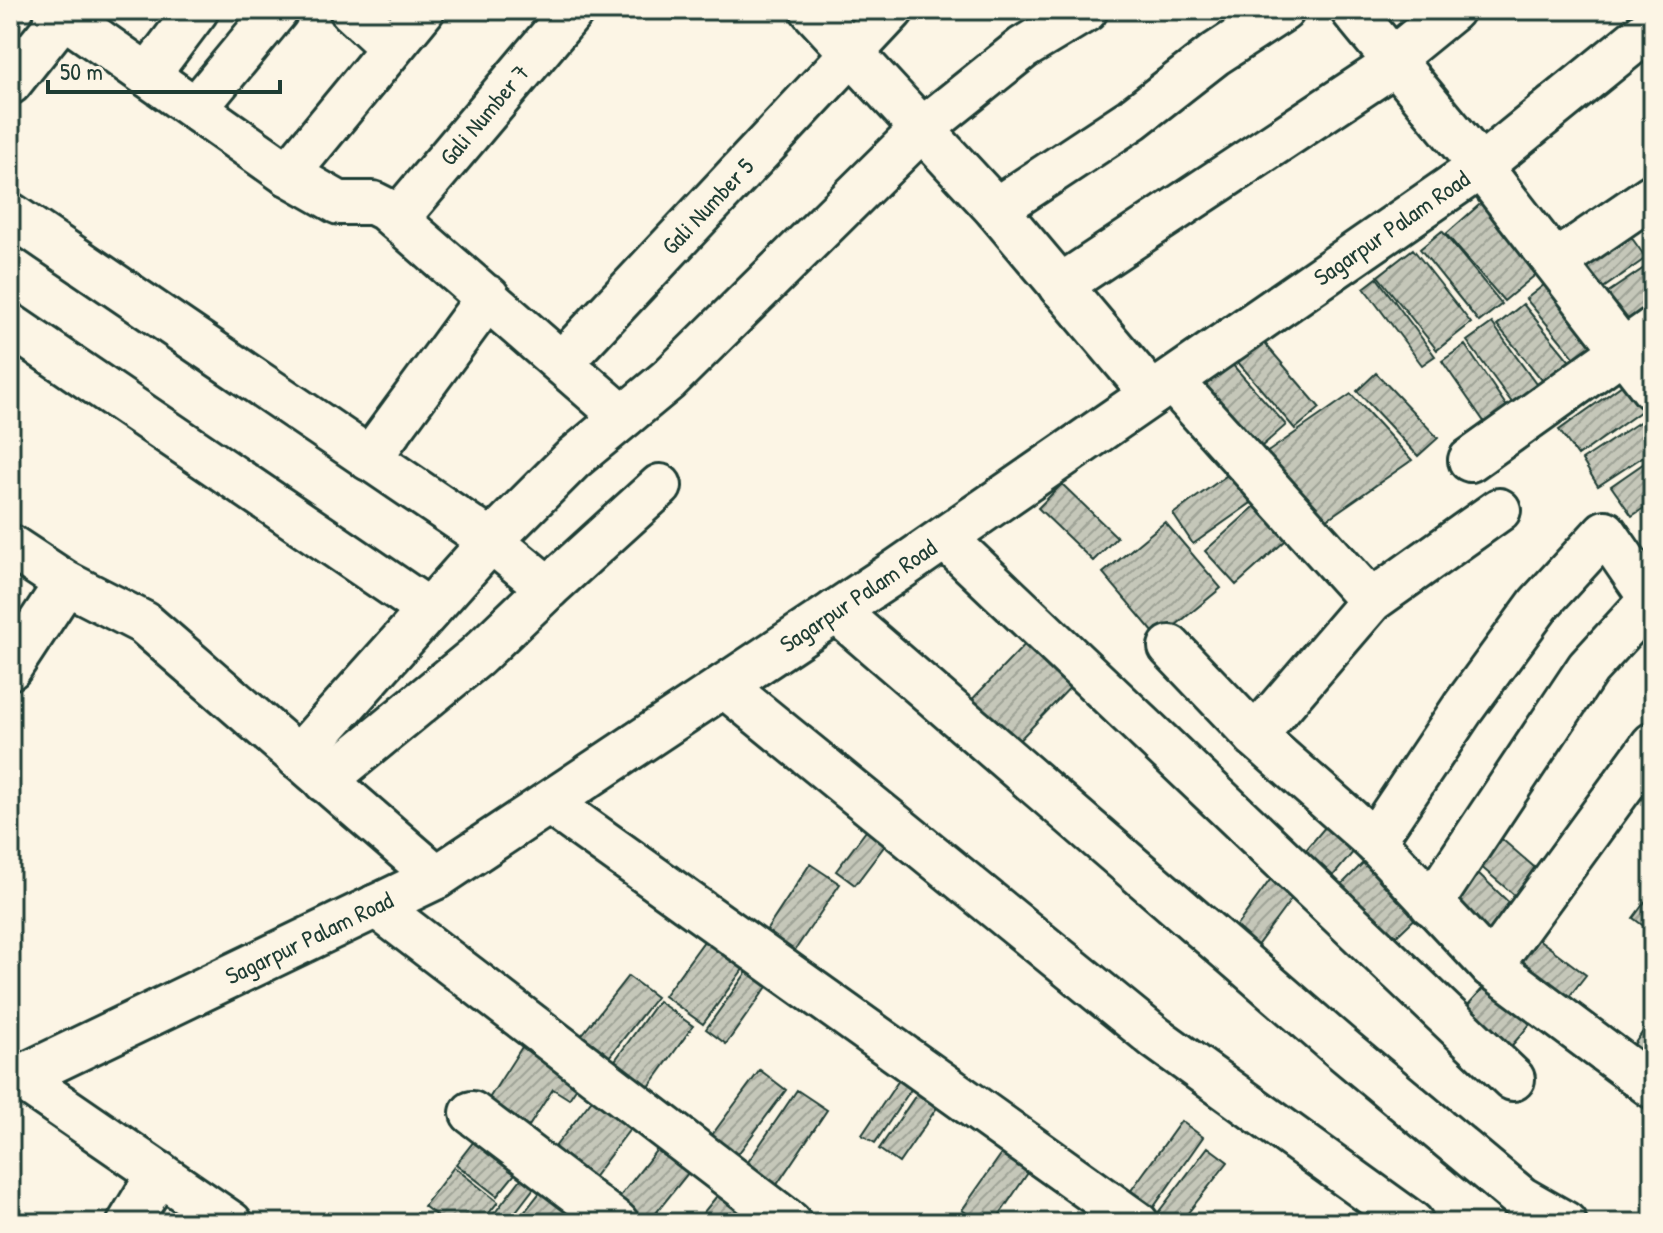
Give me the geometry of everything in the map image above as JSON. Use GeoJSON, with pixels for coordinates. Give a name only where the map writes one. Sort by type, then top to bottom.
{"type":"FeatureCollection","features":[{"type":"Feature","properties":{"kind":"street"},"geometry":{"type":"LineString","coordinates":[[148,75],[197,10]]}},
{"type":"Feature","properties":{"kind":"street"},"geometry":{"type":"LineString","coordinates":[[196,108],[277,10]]}},
{"type":"Feature","properties":{"kind":"street"},"geometry":{"type":"LineString","coordinates":[[351,10],[391,47]]}},
{"type":"Feature","properties":{"kind":"street"},"geometry":{"type":"LineString","coordinates":[[288,174],[423,10]]}},
{"type":"Feature","properties":{"kind":"street","name":"Gali Number 7"},"geometry":{"type":"LineString","coordinates":[[397,219],[573,10]]}},
{"type":"Feature","properties":{"kind":"street"},"geometry":{"type":"LineString","coordinates":[[812,10],[996,209],[1060,286],[1371,601]]}},
{"type":"Feature","properties":{"kind":"street","name":"Gali Number 5"},"geometry":{"type":"LineString","coordinates":[[563,361],[892,10]]}},
{"type":"Feature","properties":{"kind":"street"},"geometry":{"type":"LineString","coordinates":[[312,769],[429,610],[491,541],[574,458],[668,380],[921,130],[1023,48],[1086,10]]}},
{"type":"Feature","properties":{"kind":"street"},"geometry":{"type":"LineString","coordinates":[[996,209],[1132,119],[1214,55],[1283,10]]}},
{"type":"Feature","properties":{"kind":"street"},"geometry":{"type":"LineString","coordinates":[[1352,10],[1555,262],[1638,340],[1653,389]]}},
{"type":"Feature","properties":{"kind":"street"},"geometry":{"type":"LineString","coordinates":[[1060,286],[1394,61],[1452,10]]}},
{"type":"Feature","properties":{"kind":"street"},"geometry":{"type":"LineString","coordinates":[[10,83],[62,12],[288,174],[339,203],[373,203],[397,219],[563,361],[623,417]]}},
{"type":"Feature","properties":{"kind":"street","name":"Sagarpur Palam Road"},"geometry":{"type":"LineString","coordinates":[[13,1076],[437,877],[945,538],[1481,167],[1647,46]]}},
{"type":"Feature","properties":{"kind":"street"},"geometry":{"type":"LineString","coordinates":[[1555,262],[1653,195]]}},
{"type":"Feature","properties":{"kind":"street"},"geometry":{"type":"LineString","coordinates":[[10,214],[491,541],[548,588]]}},
{"type":"Feature","properties":{"kind":"street"},"geometry":{"type":"LineString","coordinates":[[369,459],[488,297]]}},
{"type":"Feature","properties":{"kind":"street"},"geometry":{"type":"LineString","coordinates":[[10,325],[429,610]]}},
{"type":"Feature","properties":{"kind":"street"},"geometry":{"type":"LineString","coordinates":[[1470,460],[1638,340]]}},
{"type":"Feature","properties":{"kind":"street"},"geometry":{"type":"LineString","coordinates":[[312,769],[476,657],[660,486]]}},
{"type":"Feature","properties":{"kind":"street"},"geometry":{"type":"LineString","coordinates":[[1255,736],[1371,601],[1499,510]]}},
{"type":"Feature","properties":{"kind":"street"},"geometry":{"type":"LineString","coordinates":[[1374,841],[1463,708],[1539,604],[1605,532],[1652,598],[1588,668],[1431,904]]}},
{"type":"Feature","properties":{"kind":"street"},"geometry":{"type":"LineString","coordinates":[[945,538],[1513,1079]]}},
{"type":"Feature","properties":{"kind":"street"},"geometry":{"type":"LineString","coordinates":[[10,546],[66,583],[144,623],[437,877]]}},
{"type":"Feature","properties":{"kind":"street"},"geometry":{"type":"LineString","coordinates":[[10,668],[66,583]]}},
{"type":"Feature","properties":{"kind":"street"},"geometry":{"type":"LineString","coordinates":[[836,611],[1511,1210],[1565,1223]]}},
{"type":"Feature","properties":{"kind":"street"},"geometry":{"type":"LineString","coordinates":[[1170,647],[1255,736],[1374,841],[1491,966],[1653,1087]]}},
{"type":"Feature","properties":{"kind":"street"},"geometry":{"type":"LineString","coordinates":[[724,686],[1156,1038],[1412,1223]]}},
{"type":"Feature","properties":{"kind":"street"},"geometry":{"type":"LineString","coordinates":[[1491,966],[1653,744]]}},
{"type":"Feature","properties":{"kind":"street"},"geometry":{"type":"LineString","coordinates":[[549,803],[1137,1223]]}},
{"type":"Feature","properties":{"kind":"street"},"geometry":{"type":"LineString","coordinates":[[376,906],[790,1223]]}},
{"type":"Feature","properties":{"kind":"street"},"geometry":{"type":"LineString","coordinates":[[13,1076],[231,1223]]}},
{"type":"Feature","properties":{"kind":"street"},"geometry":{"type":"LineString","coordinates":[[472,1113],[617,1223]]}},
{"type":"Feature","properties":{"kind":"street"},"geometry":{"type":"LineString","coordinates":[[129,1223],[159,1173]]}},
{"type":"Feature","properties":{"kind":"building"},"geometry":{"type":"Polygon","coordinates":[[[1486,199],[1545,267],[1504,301],[1446,234],[1486,199]]]}},
{"type":"Feature","properties":{"kind":"building"},"geometry":{"type":"Polygon","coordinates":[[[1624,227],[1646,258],[1596,293],[1574,263],[1624,227]]]}},
{"type":"Feature","properties":{"kind":"building"},"geometry":{"type":"Polygon","coordinates":[[[1442,231],[1502,304],[1479,322],[1420,249],[1442,231]]]}},
{"type":"Feature","properties":{"kind":"building"},"geometry":{"type":"Polygon","coordinates":[[[1413,249],[1471,323],[1437,350],[1378,276],[1413,249]]]}},
{"type":"Feature","properties":{"kind":"building"},"geometry":{"type":"Polygon","coordinates":[[[1653,262],[1653,315],[1629,331],[1604,295],[1653,262]]]}},
{"type":"Feature","properties":{"kind":"building"},"geometry":{"type":"Polygon","coordinates":[[[1377,278],[1435,356],[1422,365],[1364,288],[1377,278]]]}},
{"type":"Feature","properties":{"kind":"building"},"geometry":{"type":"Polygon","coordinates":[[[1549,281],[1605,349],[1583,368],[1526,299],[1549,281]]]}},
{"type":"Feature","properties":{"kind":"building"},"geometry":{"type":"Polygon","coordinates":[[[1523,304],[1577,370],[1551,391],[1497,325],[1523,304]]]}},
{"type":"Feature","properties":{"kind":"building"},"geometry":{"type":"Polygon","coordinates":[[[1492,323],[1546,398],[1521,415],[1467,341],[1492,323]]]}},
{"type":"Feature","properties":{"kind":"building"},"geometry":{"type":"Polygon","coordinates":[[[1262,340],[1320,408],[1295,429],[1237,361],[1262,340]]]}},
{"type":"Feature","properties":{"kind":"building"},"geometry":{"type":"Polygon","coordinates":[[[1465,345],[1516,420],[1494,436],[1442,361],[1465,345]]]}},
{"type":"Feature","properties":{"kind":"building"},"geometry":{"type":"Polygon","coordinates":[[[1231,363],[1286,425],[1253,454],[1198,391],[1231,363]]]}},
{"type":"Feature","properties":{"kind":"building"},"geometry":{"type":"Polygon","coordinates":[[[1376,373],[1438,438],[1418,456],[1357,391],[1376,373]]]}},
{"type":"Feature","properties":{"kind":"building"},"geometry":{"type":"Polygon","coordinates":[[[1625,383],[1644,409],[1578,456],[1559,430],[1625,383]]]}},
{"type":"Feature","properties":{"kind":"building"},"geometry":{"type":"Polygon","coordinates":[[[1351,394],[1412,460],[1316,527],[1259,458],[1351,394]]]}},
{"type":"Feature","properties":{"kind":"building"},"geometry":{"type":"Polygon","coordinates":[[[1653,413],[1653,450],[1598,486],[1582,460],[1653,413]]]}},
{"type":"Feature","properties":{"kind":"building"},"geometry":{"type":"Polygon","coordinates":[[[1653,457],[1653,502],[1632,516],[1611,486],[1653,457]]]}},
{"type":"Feature","properties":{"kind":"building"},"geometry":{"type":"Polygon","coordinates":[[[1233,471],[1254,501],[1193,544],[1173,514],[1233,471]]]}},
{"type":"Feature","properties":{"kind":"building"},"geometry":{"type":"Polygon","coordinates":[[[1062,484],[1117,537],[1093,561],[1038,508],[1062,484]]]}},
{"type":"Feature","properties":{"kind":"building"},"geometry":{"type":"Polygon","coordinates":[[[1263,499],[1294,533],[1236,585],[1205,551],[1263,499]]]}},
{"type":"Feature","properties":{"kind":"building"},"geometry":{"type":"Polygon","coordinates":[[[1165,522],[1221,588],[1159,639],[1103,573],[1165,522]]]}},
{"type":"Feature","properties":{"kind":"building"},"geometry":{"type":"Polygon","coordinates":[[[1034,635],[1079,678],[1007,753],[962,710],[1034,635]]]}},
{"type":"Feature","properties":{"kind":"building"},"geometry":{"type":"Polygon","coordinates":[[[1336,814],[1365,838],[1324,887],[1295,863],[1336,814]]]}},
{"type":"Feature","properties":{"kind":"building"},"geometry":{"type":"Polygon","coordinates":[[[875,819],[895,832],[855,885],[836,871],[875,819]]]}},
{"type":"Feature","properties":{"kind":"building"},"geometry":{"type":"Polygon","coordinates":[[[1496,834],[1548,879],[1526,905],[1473,860],[1496,834]]]}},
{"type":"Feature","properties":{"kind":"building"},"geometry":{"type":"Polygon","coordinates":[[[1370,856],[1424,910],[1386,946],[1333,893],[1370,856]]]}},
{"type":"Feature","properties":{"kind":"building"},"geometry":{"type":"Polygon","coordinates":[[[810,864],[840,884],[793,953],[764,934],[810,864]]]}},
{"type":"Feature","properties":{"kind":"building"},"geometry":{"type":"Polygon","coordinates":[[[1278,869],[1301,886],[1253,951],[1230,935],[1278,869]]]}},
{"type":"Feature","properties":{"kind":"building"},"geometry":{"type":"Polygon","coordinates":[[[1475,870],[1521,914],[1491,945],[1445,902],[1475,870]]]}},
{"type":"Feature","properties":{"kind":"building"},"geometry":{"type":"Polygon","coordinates":[[[1653,891],[1653,933],[1633,918],[1653,891]]]}},
{"type":"Feature","properties":{"kind":"building"},"geometry":{"type":"Polygon","coordinates":[[[1529,932],[1586,975],[1561,1007],[1504,964],[1529,932]]]}},
{"type":"Feature","properties":{"kind":"building"},"geometry":{"type":"Polygon","coordinates":[[[710,933],[749,961],[703,1024],[664,996],[710,933]]]}},
{"type":"Feature","properties":{"kind":"building"},"geometry":{"type":"Polygon","coordinates":[[[759,955],[779,970],[726,1044],[706,1029],[759,955]]]}},
{"type":"Feature","properties":{"kind":"building"},"geometry":{"type":"Polygon","coordinates":[[[628,976],[656,997],[602,1066],[574,1045],[628,976]]]}},
{"type":"Feature","properties":{"kind":"building"},"geometry":{"type":"Polygon","coordinates":[[[1492,978],[1536,1017],[1503,1056],[1458,1016],[1492,978]]]}},
{"type":"Feature","properties":{"kind":"building"},"geometry":{"type":"Polygon","coordinates":[[[658,1001],[693,1026],[643,1095],[608,1070],[658,1001]]]}},
{"type":"Feature","properties":{"kind":"building"},"geometry":{"type":"Polygon","coordinates":[[[1653,1017],[1653,1075],[1626,1056],[1653,1017]]]}},
{"type":"Feature","properties":{"kind":"building"},"geometry":{"type":"Polygon","coordinates":[[[527,1039],[585,1075],[569,1099],[553,1089],[520,1140],[479,1114],[527,1039]]]}},
{"type":"Feature","properties":{"kind":"building"},"geometry":{"type":"Polygon","coordinates":[[[760,1070],[786,1090],[732,1162],[706,1143],[760,1070]]]}},
{"type":"Feature","properties":{"kind":"building"},"geometry":{"type":"Polygon","coordinates":[[[905,1071],[918,1079],[875,1143],[862,1135],[905,1071]]]}},
{"type":"Feature","properties":{"kind":"building"},"geometry":{"type":"Polygon","coordinates":[[[927,1079],[947,1093],[899,1163],[879,1149],[927,1079]]]}},
{"type":"Feature","properties":{"kind":"building"},"geometry":{"type":"Polygon","coordinates":[[[797,1090],[827,1110],[776,1186],[746,1165],[797,1090]]]}},
{"type":"Feature","properties":{"kind":"building"},"geometry":{"type":"Polygon","coordinates":[[[599,1091],[637,1120],[582,1192],[543,1162],[599,1091]]]}},
{"type":"Feature","properties":{"kind":"building"},"geometry":{"type":"Polygon","coordinates":[[[1181,1121],[1203,1137],[1153,1208],[1130,1192],[1181,1121]]]}},
{"type":"Feature","properties":{"kind":"building"},"geometry":{"type":"Polygon","coordinates":[[[478,1136],[519,1169],[497,1196],[456,1164],[478,1136]]]}},
{"type":"Feature","properties":{"kind":"building"},"geometry":{"type":"Polygon","coordinates":[[[662,1143],[693,1167],[648,1223],[630,1223],[611,1208],[662,1143]]]}},
{"type":"Feature","properties":{"kind":"building"},"geometry":{"type":"Polygon","coordinates":[[[1007,1146],[1034,1164],[994,1223],[981,1223],[962,1210],[1007,1146]]]}},
{"type":"Feature","properties":{"kind":"building"},"geometry":{"type":"Polygon","coordinates":[[[1208,1147],[1228,1162],[1180,1223],[1161,1223],[1154,1218],[1208,1147]]]}},
{"type":"Feature","properties":{"kind":"building"},"geometry":{"type":"Polygon","coordinates":[[[454,1167],[498,1202],[481,1223],[446,1223],[424,1206],[454,1167]]]}},
{"type":"Feature","properties":{"kind":"building"},"geometry":{"type":"Polygon","coordinates":[[[527,1171],[540,1180],[507,1223],[487,1223],[527,1171]]]}},
{"type":"Feature","properties":{"kind":"building"},"geometry":{"type":"Polygon","coordinates":[[[545,1186],[577,1210],[567,1223],[516,1223],[545,1186]]]}},
{"type":"Feature","properties":{"kind":"building"},"geometry":{"type":"Polygon","coordinates":[[[725,1186],[771,1223],[695,1223],[725,1186]]]}}]}
